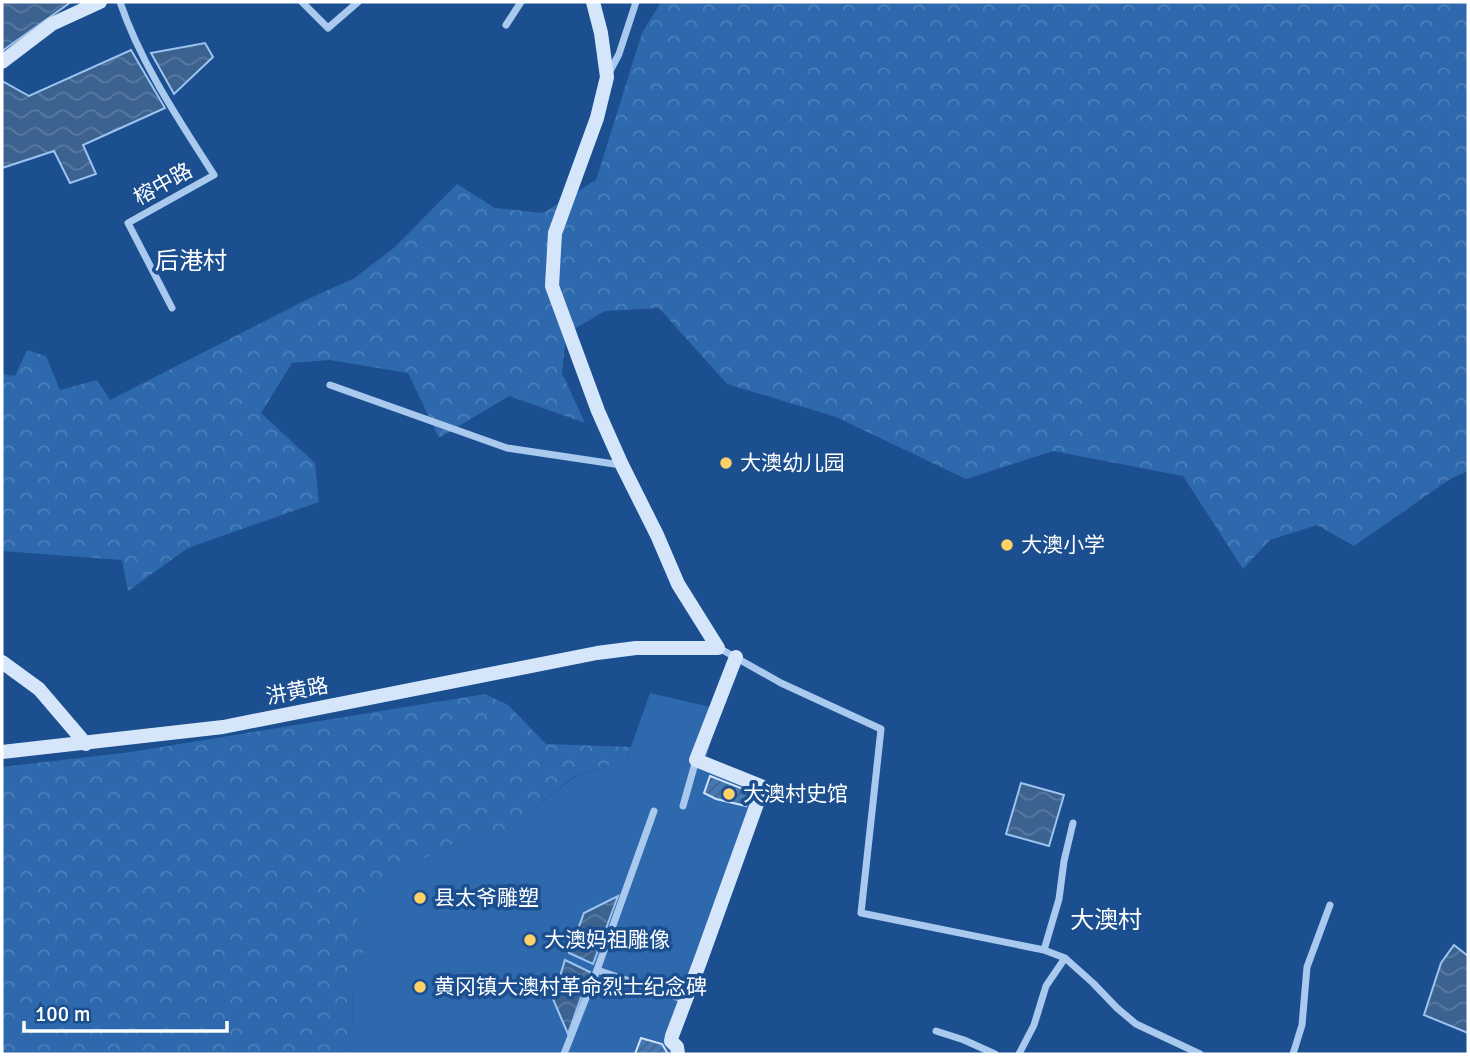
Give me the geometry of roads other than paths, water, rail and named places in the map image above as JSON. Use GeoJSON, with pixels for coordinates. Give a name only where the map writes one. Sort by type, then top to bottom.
{"type":"FeatureCollection","features":[{"type":"Feature","properties":{"kind":"main road"},"geometry":{"type":"LineString","coordinates":[[2,62],[52,24],[100,2]]}},
{"type":"Feature","properties":{"kind":"main road"},"geometry":{"type":"LineString","coordinates":[[593,2],[601,33],[607,77],[597,118],[555,233],[552,286],[598,411],[622,465],[678,584],[718,648]]}},
{"type":"Feature","properties":{"kind":"main road","name":"汫黄路"},"geometry":{"type":"LineString","coordinates":[[2,752],[223,727],[597,653],[636,648],[718,648]]}},
{"type":"Feature","properties":{"kind":"main road"},"geometry":{"type":"LineString","coordinates":[[678,1054],[671,1036],[763,787],[696,760],[736,657]]}},
{"type":"Feature","properties":{"kind":"main road"},"geometry":{"type":"LineString","coordinates":[[2,662],[39,689],[86,744]]}},
{"type":"Feature","properties":{"kind":"street","name":"榕中路"},"geometry":{"type":"LineString","coordinates":[[120,2],[153,76],[214,175],[128,223],[172,308]]}},
{"type":"Feature","properties":{"kind":"street"},"geometry":{"type":"LineString","coordinates":[[302,2],[328,28],[358,2]]}},
{"type":"Feature","properties":{"kind":"street"},"geometry":{"type":"LineString","coordinates":[[506,25],[521,2]]}},
{"type":"Feature","properties":{"kind":"street"},"geometry":{"type":"LineString","coordinates":[[607,77],[619,54],[636,2]]}},
{"type":"Feature","properties":{"kind":"street"},"geometry":{"type":"LineString","coordinates":[[330,385],[507,447],[622,465]]}},
{"type":"Feature","properties":{"kind":"street"},"geometry":{"type":"LineString","coordinates":[[718,648],[781,683],[881,729],[861,913],[1044,950],[1065,958],[1136,1024],[1200,1054]]}},
{"type":"Feature","properties":{"kind":"street"},"geometry":{"type":"LineString","coordinates":[[683,806],[696,760]]}},
{"type":"Feature","properties":{"kind":"street"},"geometry":{"type":"LineString","coordinates":[[564,1054],[654,811]]}},
{"type":"Feature","properties":{"kind":"street"},"geometry":{"type":"LineString","coordinates":[[1044,950],[1059,899],[1063,861],[1073,823]]}},
{"type":"Feature","properties":{"kind":"street"},"geometry":{"type":"LineString","coordinates":[[1293,1054],[1302,1026],[1307,967],[1330,905]]}},
{"type":"Feature","properties":{"kind":"street"},"geometry":{"type":"LineString","coordinates":[[1019,1054],[1034,1025],[1046,986],[1065,958]]}},
{"type":"Feature","properties":{"kind":"street"},"geometry":{"type":"LineString","coordinates":[[597,970],[685,1000]]}},
{"type":"Feature","properties":{"kind":"street"},"geometry":{"type":"LineString","coordinates":[[936,1031],[995,1054]]}},
{"type":"Feature","properties":{"kind":"water"},"geometry":{"type":"Polygon","coordinates":[[[2,2],[71,2],[2,51],[2,2]]]}},
{"type":"Feature","properties":{"kind":"water"},"geometry":{"type":"Polygon","coordinates":[[[205,43],[213,57],[174,94],[151,53],[205,43]]]}},
{"type":"Feature","properties":{"kind":"water"},"geometry":{"type":"Polygon","coordinates":[[[131,50],[165,108],[83,145],[96,174],[70,183],[54,151],[2,168],[2,81],[29,96],[131,50]]]}},
{"type":"Feature","properties":{"kind":"water"},"geometry":{"type":"Polygon","coordinates":[[[1021,783],[1064,795],[1049,846],[1006,834],[1021,783]]]}},
{"type":"Feature","properties":{"kind":"water"},"geometry":{"type":"Polygon","coordinates":[[[618,896],[593,964],[569,953],[584,913],[618,896]]]}},
{"type":"Feature","properties":{"kind":"water"},"geometry":{"type":"Polygon","coordinates":[[[1454,945],[1468,956],[1468,1033],[1424,1015],[1441,963],[1454,945]]]}},
{"type":"Feature","properties":{"kind":"water"},"geometry":{"type":"Polygon","coordinates":[[[565,960],[590,972],[568,1034],[553,999],[565,960]]]}},
{"type":"Feature","properties":{"kind":"place","name":"大澳幼儿园"},"geometry":{"type":"Point","coordinates":[726,463]}},
{"type":"Feature","properties":{"kind":"place","name":"大澳小学"},"geometry":{"type":"Point","coordinates":[1007,545]}},
{"type":"Feature","properties":{"kind":"place","name":"大澳村史馆"},"geometry":{"type":"Point","coordinates":[729,794]}},
{"type":"Feature","properties":{"kind":"place","name":"县太爷雕塑"},"geometry":{"type":"Point","coordinates":[420,898]}},
{"type":"Feature","properties":{"kind":"place","name":"大澳妈祖雕像"},"geometry":{"type":"Point","coordinates":[530,940]}},
{"type":"Feature","properties":{"kind":"place","name":"黄冈镇大澳村革命烈士纪念碑"},"geometry":{"type":"Point","coordinates":[420,987]}},
{"type":"Feature","properties":{"kind":"district","name":"后港村"},"geometry":{"type":"Point","coordinates":[191,261]}},
{"type":"Feature","properties":{"kind":"district","name":"大澳村"},"geometry":{"type":"Point","coordinates":[1106,920]}}]}
